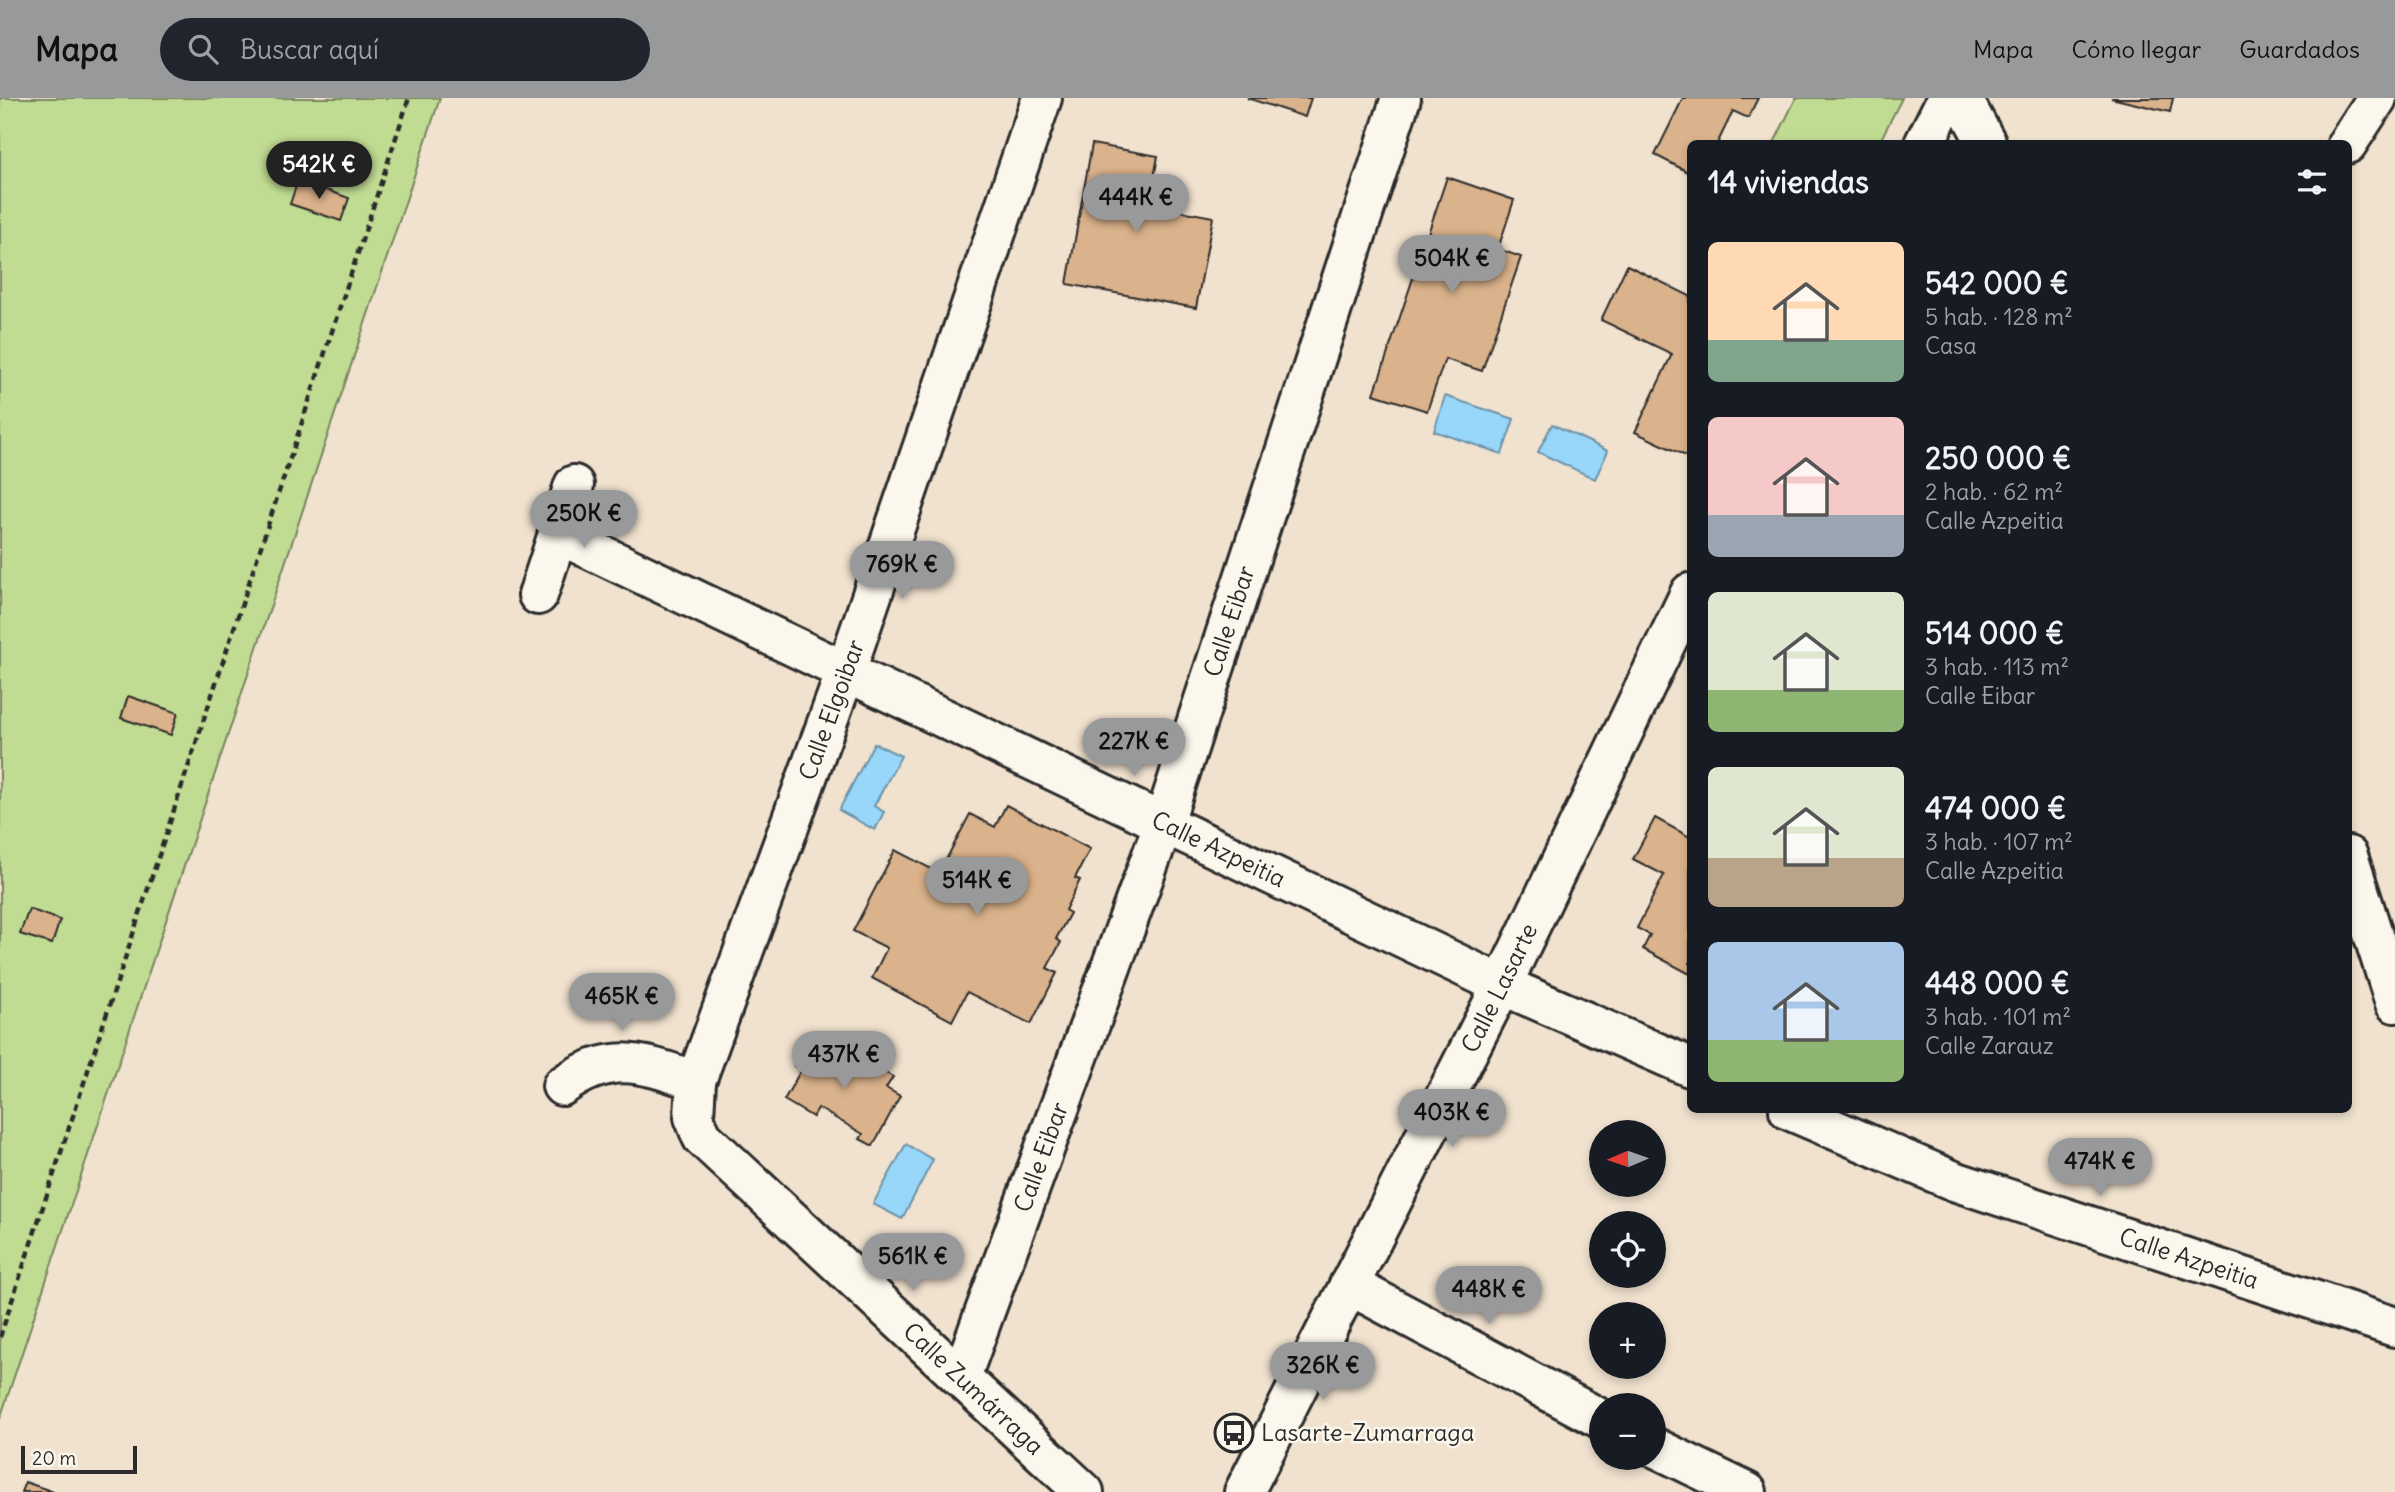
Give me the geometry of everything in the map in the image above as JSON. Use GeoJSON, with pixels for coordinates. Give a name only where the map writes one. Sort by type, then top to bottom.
{"type":"FeatureCollection","features":[{"type":"Feature","properties":{"kind":"street","name":"Calle Elgoibar"},"geometry":{"type":"LineString","coordinates":[[696,1081],[846,671],[1042,98]]}},
{"type":"Feature","properties":{"kind":"street","name":"Calle Eibar"},"geometry":{"type":"LineString","coordinates":[[961,1377],[1163,825],[1401,98]]}},
{"type":"Feature","properties":{"kind":"street"},"geometry":{"type":"LineString","coordinates":[[1926,140],[1947,98]]}},
{"type":"Feature","properties":{"kind":"street"},"geometry":{"type":"LineString","coordinates":[[1962,98],[1985,140]]}},
{"type":"Feature","properties":{"kind":"street"},"geometry":{"type":"LineString","coordinates":[[2350,140],[2377,98]]}},
{"type":"Feature","properties":{"kind":"street"},"geometry":{"type":"LineString","coordinates":[[538,596],[574,485]]}},
{"type":"Feature","properties":{"kind":"street","name":"Calle Azpeitia"},"geometry":{"type":"LineString","coordinates":[[558,534],[1502,985],[1687,1066]]}},
{"type":"Feature","properties":{"kind":"street","name":"Calle Lasarte"},"geometry":{"type":"LineString","coordinates":[[1244,1492],[1502,985],[1686,611]]}},
{"type":"Feature","properties":{"kind":"street"},"geometry":{"type":"LineString","coordinates":[[2352,864],[2389,943],[2395,1003]]}},
{"type":"Feature","properties":{"kind":"street"},"geometry":{"type":"LineString","coordinates":[[2352,939],[2389,943]]}},
{"type":"Feature","properties":{"kind":"street"},"geometry":{"type":"LineString","coordinates":[[562,1086],[584,1070],[612,1062],[656,1068],[696,1081]]}},
{"type":"Feature","properties":{"kind":"street","name":"Calle Zumárraga"},"geometry":{"type":"LineString","coordinates":[[696,1081],[694,1116],[702,1137],[1084,1492]]}},
{"type":"Feature","properties":{"kind":"street","name":"Calle Azpeitia"},"geometry":{"type":"LineString","coordinates":[[1796,1113],[1954,1181],[2395,1327]]}},
{"type":"Feature","properties":{"kind":"street"},"geometry":{"type":"LineString","coordinates":[[1349,1285],[1589,1413]]}},
{"type":"Feature","properties":{"kind":"street"},"geometry":{"type":"LineString","coordinates":[[1666,1453],[1747,1492]]}},
{"type":"Feature","properties":{"kind":"path"},"geometry":{"type":"LineString","coordinates":[[0,1337],[409,98]]}},
{"type":"Feature","properties":{"kind":"green space"},"geometry":{"type":"Polygon","coordinates":[[[0,98],[440,98],[0,1419],[0,98]]]}},
{"type":"Feature","properties":{"kind":"green space"},"geometry":{"type":"Polygon","coordinates":[[[1796,98],[1902,98],[1881,140],[1775,140],[1796,98]]]}},
{"type":"Feature","properties":{"kind":"water"},"geometry":{"type":"Polygon","coordinates":[[[1445,396],[1514,419],[1502,454],[1434,431],[1445,396]]]}},
{"type":"Feature","properties":{"kind":"water"},"geometry":{"type":"Polygon","coordinates":[[[1552,424],[1608,451],[1595,479],[1538,452],[1552,424]]]}},
{"type":"Feature","properties":{"kind":"water"},"geometry":{"type":"Polygon","coordinates":[[[874,743],[901,756],[874,806],[884,812],[875,830],[839,810],[874,743]]]}},
{"type":"Feature","properties":{"kind":"water"},"geometry":{"type":"Polygon","coordinates":[[[906,1144],[933,1160],[902,1219],[873,1204],[906,1144]]]}},
{"type":"Feature","properties":{"kind":"building"},"geometry":{"type":"Polygon","coordinates":[[[1247,98],[1311,98],[1305,117],[1247,98]]]}},
{"type":"Feature","properties":{"kind":"building"},"geometry":{"type":"Polygon","coordinates":[[[1683,98],[1758,98],[1748,118],[1733,111],[1719,140],[1687,140],[1687,171],[1655,155],[1683,98]]]}},
{"type":"Feature","properties":{"kind":"building"},"geometry":{"type":"Polygon","coordinates":[[[2111,98],[2173,98],[2170,112],[2111,98]]]}},
{"type":"Feature","properties":{"kind":"building"},"geometry":{"type":"Polygon","coordinates":[[[1092,144],[1158,156],[1149,205],[1213,217],[1196,308],[1067,284],[1092,144]]]}},
{"type":"Feature","properties":{"kind":"building"},"geometry":{"type":"Polygon","coordinates":[[[1447,177],[1514,200],[1498,249],[1521,257],[1482,371],[1445,359],[1427,411],[1374,394],[1447,177]]]}},
{"type":"Feature","properties":{"kind":"building"},"geometry":{"type":"Polygon","coordinates":[[[298,180],[349,198],[341,221],[290,204],[298,180]]]}},
{"type":"Feature","properties":{"kind":"building"},"geometry":{"type":"Polygon","coordinates":[[[1627,265],[1687,295],[1687,457],[1635,432],[1672,354],[1601,320],[1627,265]]]}},
{"type":"Feature","properties":{"kind":"building"},"geometry":{"type":"Polygon","coordinates":[[[128,696],[178,713],[171,735],[121,718],[128,696]]]}},
{"type":"Feature","properties":{"kind":"building"},"geometry":{"type":"Polygon","coordinates":[[[1006,805],[1090,849],[1075,878],[1080,880],[1065,910],[1070,913],[1056,939],[1061,942],[1047,968],[1057,973],[1031,1024],[967,992],[952,1021],[872,978],[887,948],[853,931],[895,850],[939,873],[970,814],[995,827],[1006,805]]]}},
{"type":"Feature","properties":{"kind":"building"},"geometry":{"type":"Polygon","coordinates":[[[1655,818],[1687,835],[1687,972],[1643,949],[1650,935],[1637,928],[1664,875],[1633,859],[1655,818]]]}},
{"type":"Feature","properties":{"kind":"building"},"geometry":{"type":"Polygon","coordinates":[[[29,909],[60,920],[52,944],[20,934],[29,909]]]}},
{"type":"Feature","properties":{"kind":"building"},"geometry":{"type":"Polygon","coordinates":[[[836,1045],[893,1077],[886,1088],[900,1096],[873,1146],[860,1139],[863,1134],[818,1108],[813,1117],[784,1100],[801,1070],[794,1066],[805,1047],[828,1060],[836,1045]]]}},
{"type":"Feature","properties":{"kind":"building"},"geometry":{"type":"Polygon","coordinates":[[[25,1482],[54,1492],[21,1492],[25,1482]]]}},
{"type":"Feature","properties":{"kind":"place","name":"Lasarte-Zumarraga"},"geometry":{"type":"Point","coordinates":[1234,1433]}}]}
